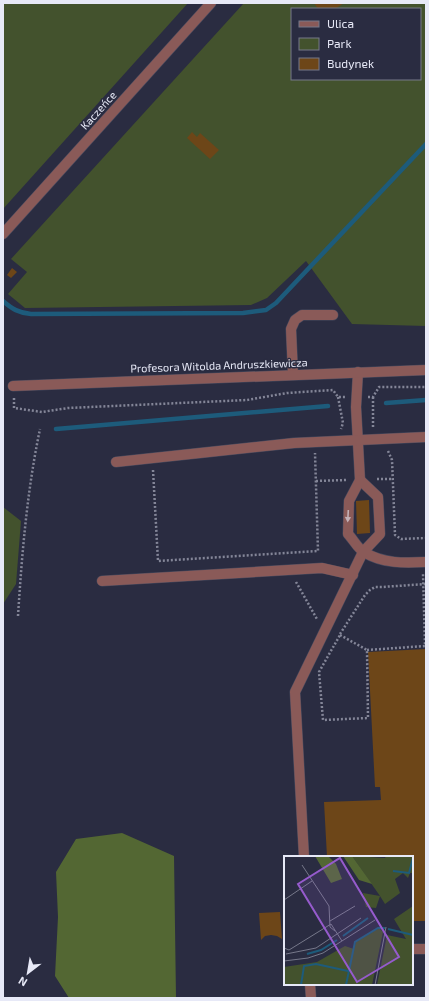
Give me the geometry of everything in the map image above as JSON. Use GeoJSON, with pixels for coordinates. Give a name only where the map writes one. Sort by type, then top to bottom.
{"type":"FeatureCollection","features":[{"type":"Feature","properties":{"kind":"street","name":"Kaczeńce"},"geometry":{"type":"LineString","coordinates":[[3,234],[211,3]]}},
{"type":"Feature","properties":{"kind":"street"},"geometry":{"type":"LineString","coordinates":[[293,374],[291,329],[295,320],[302,315],[333,315]]}},
{"type":"Feature","properties":{"kind":"street","name":"Profesora Witolda Andruszkiewicza"},"geometry":{"type":"LineString","coordinates":[[13,386],[426,370]]}},
{"type":"Feature","properties":{"kind":"street"},"geometry":{"type":"LineString","coordinates":[[358,372],[357,397],[360,480],[349,501],[348,534],[363,552],[381,559],[395,563],[424,562]]}},
{"type":"Feature","properties":{"kind":"street"},"geometry":{"type":"LineString","coordinates":[[116,462],[315,441],[426,437]]}},
{"type":"Feature","properties":{"kind":"street"},"geometry":{"type":"LineString","coordinates":[[304,856],[295,692],[363,552],[380,534],[378,497],[360,480]]}},
{"type":"Feature","properties":{"kind":"street"},"geometry":{"type":"LineString","coordinates":[[102,581],[322,568],[353,575]]}},
{"type":"Feature","properties":{"kind":"street"},"geometry":{"type":"LineString","coordinates":[[413,949],[426,949]]}},
{"type":"Feature","properties":{"kind":"street"},"geometry":{"type":"LineString","coordinates":[[310,985],[311,998]]}},
{"type":"Feature","properties":{"kind":"path"},"geometry":{"type":"LineString","coordinates":[[426,387],[379,387],[373,397],[372,427],[387,426],[388,450],[392,460],[395,535],[401,539],[426,538]]}},
{"type":"Feature","properties":{"kind":"path"},"geometry":{"type":"LineString","coordinates":[[14,408],[42,412],[68,408],[247,400],[288,393],[333,390],[338,397],[343,423],[341,430],[334,430]]}},
{"type":"Feature","properties":{"kind":"path"},"geometry":{"type":"LineString","coordinates":[[338,397],[373,397]]}},
{"type":"Feature","properties":{"kind":"path"},"geometry":{"type":"LineString","coordinates":[[18,616],[27,502],[32,466],[40,429]]}},
{"type":"Feature","properties":{"kind":"path"},"geometry":{"type":"LineString","coordinates":[[153,470],[158,561],[318,551],[315,441]]}},
{"type":"Feature","properties":{"kind":"path"},"geometry":{"type":"LineString","coordinates":[[367,650],[368,718],[323,720],[319,672],[340,635],[367,650],[425,646],[424,562]]}},
{"type":"Feature","properties":{"kind":"green space"},"geometry":{"type":"Polygon","coordinates":[[[3,3],[188,3],[3,209],[3,3]]]}},
{"type":"Feature","properties":{"kind":"green space"},"geometry":{"type":"Polygon","coordinates":[[[244,3],[426,3],[426,326],[352,324],[306,261],[267,298],[251,305],[25,308],[8,294],[27,272],[11,259],[244,3]]]}},
{"type":"Feature","properties":{"kind":"green space"},"geometry":{"type":"Polygon","coordinates":[[[3,507],[21,521],[16,584],[3,604],[3,507]]]}},
{"type":"Feature","properties":{"kind":"green space"},"geometry":{"type":"Polygon","coordinates":[[[122,833],[174,856],[176,998],[69,998],[55,976],[58,917],[56,872],[76,839],[122,833]]]}},
{"type":"Feature","properties":{"kind":"building"},"geometry":{"type":"Polygon","coordinates":[[[314,3],[344,3],[336,8],[317,8],[314,3]]]}},
{"type":"Feature","properties":{"kind":"building"},"geometry":{"type":"Polygon","coordinates":[[[192,132],[197,137],[200,133],[219,150],[210,159],[187,138],[192,132]]]}},
{"type":"Feature","properties":{"kind":"building"},"geometry":{"type":"Polygon","coordinates":[[[12,268],[17,272],[11,278],[7,275],[12,268]]]}},
{"type":"Feature","properties":{"kind":"building"},"geometry":{"type":"Polygon","coordinates":[[[369,500],[370,533],[357,534],[356,501],[369,500]]]}},
{"type":"Feature","properties":{"kind":"building"},"geometry":{"type":"Polygon","coordinates":[[[426,649],[426,921],[413,921],[413,856],[327,856],[324,802],[381,800],[380,787],[375,787],[368,652],[426,649]]]}},
{"type":"Feature","properties":{"kind":"building"},"geometry":{"type":"Polygon","coordinates":[[[280,912],[282,939],[271,935],[265,936],[261,940],[259,913],[280,912]]]}},
{"type":"Feature","properties":{"kind":"waterway"},"geometry":{"type":"LineString","coordinates":[[3,301],[16,310],[31,314],[243,313],[266,310],[276,303],[426,144]]}},
{"type":"Feature","properties":{"kind":"waterway"},"geometry":{"type":"LineString","coordinates":[[386,403],[426,400]]}},
{"type":"Feature","properties":{"kind":"waterway"},"geometry":{"type":"LineString","coordinates":[[56,429],[328,406]]}}]}
